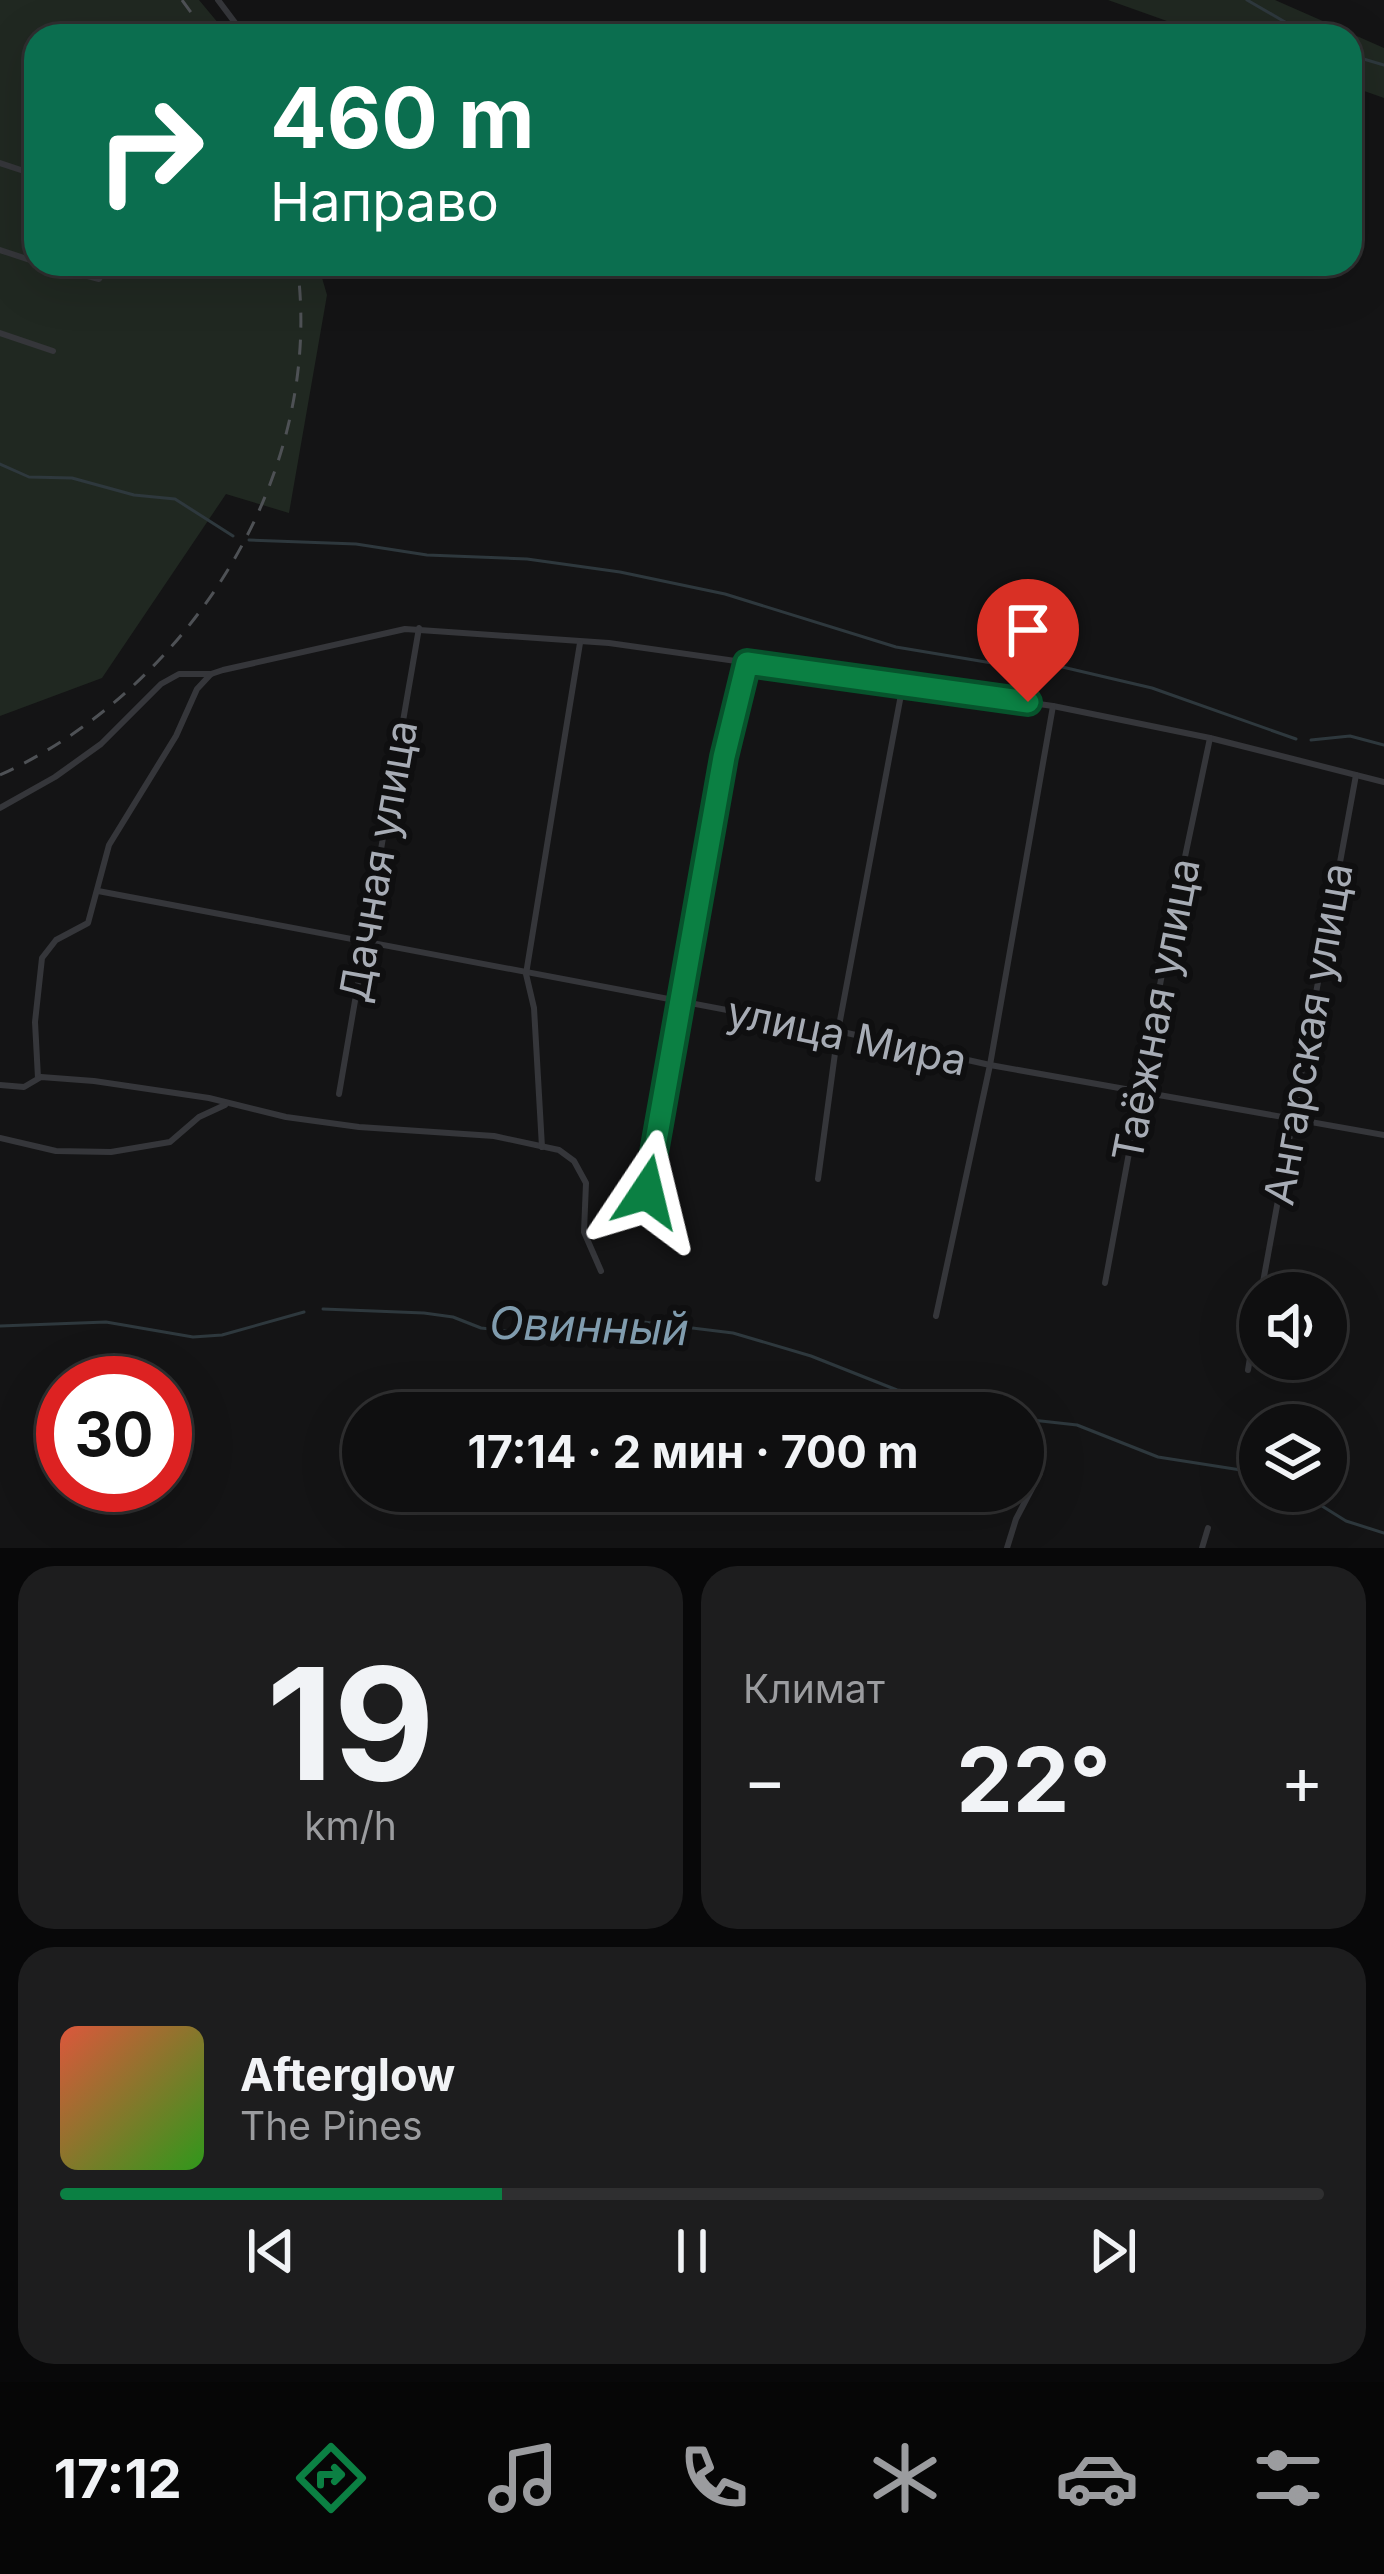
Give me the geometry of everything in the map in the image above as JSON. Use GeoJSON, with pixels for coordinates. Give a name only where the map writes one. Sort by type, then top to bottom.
{"type":"FeatureCollection","features":[{"type":"Feature","properties":{"kind":"street"},"geometry":{"type":"LineString","coordinates":[[0,333],[53,351]]}},
{"type":"Feature","properties":{"kind":"street"},"geometry":{"type":"LineString","coordinates":[[0,808],[100,744],[161,684],[179,674],[211,674],[418,628],[747,663],[1053,706],[1210,738],[1384,782]]}},
{"type":"Feature","properties":{"kind":"street","name":"Дачная улица"},"geometry":{"type":"LineString","coordinates":[[338,1094],[418,628]]}},
{"type":"Feature","properties":{"kind":"street"},"geometry":{"type":"LineString","coordinates":[[542,1147],[534,1008],[526,974],[580,643]]}},
{"type":"Feature","properties":{"kind":"street"},"geometry":{"type":"LineString","coordinates":[[647,1192],[724,757],[747,663]]}},
{"type":"Feature","properties":{"kind":"street"},"geometry":{"type":"LineString","coordinates":[[38,1078],[39,968],[56,940],[88,923],[109,845],[176,736],[197,689],[211,674]]}},
{"type":"Feature","properties":{"kind":"street"},"geometry":{"type":"LineString","coordinates":[[818,1179],[838,1031],[903,684]]}},
{"type":"Feature","properties":{"kind":"street"},"geometry":{"type":"LineString","coordinates":[[936,1316],[990,1065],[1053,706]]}},
{"type":"Feature","properties":{"kind":"street","name":"Таёжная улица"},"geometry":{"type":"LineString","coordinates":[[1105,1283],[1210,738]]}},
{"type":"Feature","properties":{"kind":"street","name":"Ангарская улица"},"geometry":{"type":"LineString","coordinates":[[1264,1272],[1356,775]]}},
{"type":"Feature","properties":{"kind":"street","name":"улица Мира"},"geometry":{"type":"LineString","coordinates":[[98,891],[838,1031],[990,1065],[1384,1136]]}},
{"type":"Feature","properties":{"kind":"street"},"geometry":{"type":"LineString","coordinates":[[0,1085],[24,1087],[38,1078],[140,1088],[359,1127],[494,1136],[567,1154],[582,1174],[587,1192],[586,1241],[601,1271]]}},
{"type":"Feature","properties":{"kind":"street"},"geometry":{"type":"LineString","coordinates":[[0,1138],[56,1150],[112,1152],[170,1142],[199,1117],[225,1105]]}},
{"type":"Feature","properties":{"kind":"street"},"geometry":{"type":"LineString","coordinates":[[1007,1548],[1020,1512]]}},
{"type":"Feature","properties":{"kind":"street"},"geometry":{"type":"LineString","coordinates":[[1202,1548],[1208,1528]]}},
{"type":"Feature","properties":{"kind":"shaded area"},"geometry":{"type":"Polygon","coordinates":[[[0,0],[199,0],[219,24],[24,24],[24,276],[321,276],[327,295],[289,513],[226,494],[102,678],[0,716],[0,0]]]}},
{"type":"Feature","properties":{"kind":"shaded area"},"geometry":{"type":"Polygon","coordinates":[[[1108,0],[1275,0],[1330,24],[1175,24],[1108,0]]]}},
{"type":"Feature","properties":{"kind":"shaded area"},"geometry":{"type":"Polygon","coordinates":[[[1362,38],[1384,48],[1384,98],[1362,90],[1362,38]]]}},
{"type":"Feature","properties":{"kind":"waterway"},"geometry":{"type":"LineString","coordinates":[[1247,0],[1288,24]]}},
{"type":"Feature","properties":{"kind":"waterway"},"geometry":{"type":"LineString","coordinates":[[1362,59],[1384,65]]}},
{"type":"Feature","properties":{"kind":"waterway"},"geometry":{"type":"LineString","coordinates":[[0,464],[29,477],[72,478],[134,495],[175,499],[233,536]]}},
{"type":"Feature","properties":{"kind":"waterway"},"geometry":{"type":"LineString","coordinates":[[249,540],[356,544],[620,572],[725,594],[896,647],[992,663],[1041,662],[1152,688],[1296,739]]}},
{"type":"Feature","properties":{"kind":"waterway"},"geometry":{"type":"LineString","coordinates":[[1311,740],[1350,736],[1384,745]]}},
{"type":"Feature","properties":{"kind":"waterway","name":"Овинный"},"geometry":{"type":"LineString","coordinates":[[323,1309],[424,1313],[517,1332],[619,1319],[733,1333],[914,1392]]}},
{"type":"Feature","properties":{"kind":"waterway","name":"Овинный"},"geometry":{"type":"LineString","coordinates":[[0,1326],[106,1322],[193,1337],[222,1335],[304,1312]]}},
{"type":"Feature","properties":{"kind":"waterway","name":"Овинный"},"geometry":{"type":"LineString","coordinates":[[1044,1421],[1077,1425],[1158,1457],[1239,1470]]}},
{"type":"Feature","properties":{"kind":"waterway","name":"Овинный"},"geometry":{"type":"LineString","coordinates":[[1332,1512],[1384,1533]]}},
{"type":"Feature","properties":{"kind":"railway"},"geometry":{"type":"LineString","coordinates":[[182,0],[199,24]]}},
{"type":"Feature","properties":{"kind":"railway"},"geometry":{"type":"LineString","coordinates":[[0,775],[68,737],[130,688],[185,631],[230,566],[266,495],[289,420],[300,343],[297,276]]}},
{"type":"Feature","properties":{"kind":"route"},"geometry":{"type":"LineString","coordinates":[[647,1192],[724,757],[747,663],[1028,702]]}}]}
